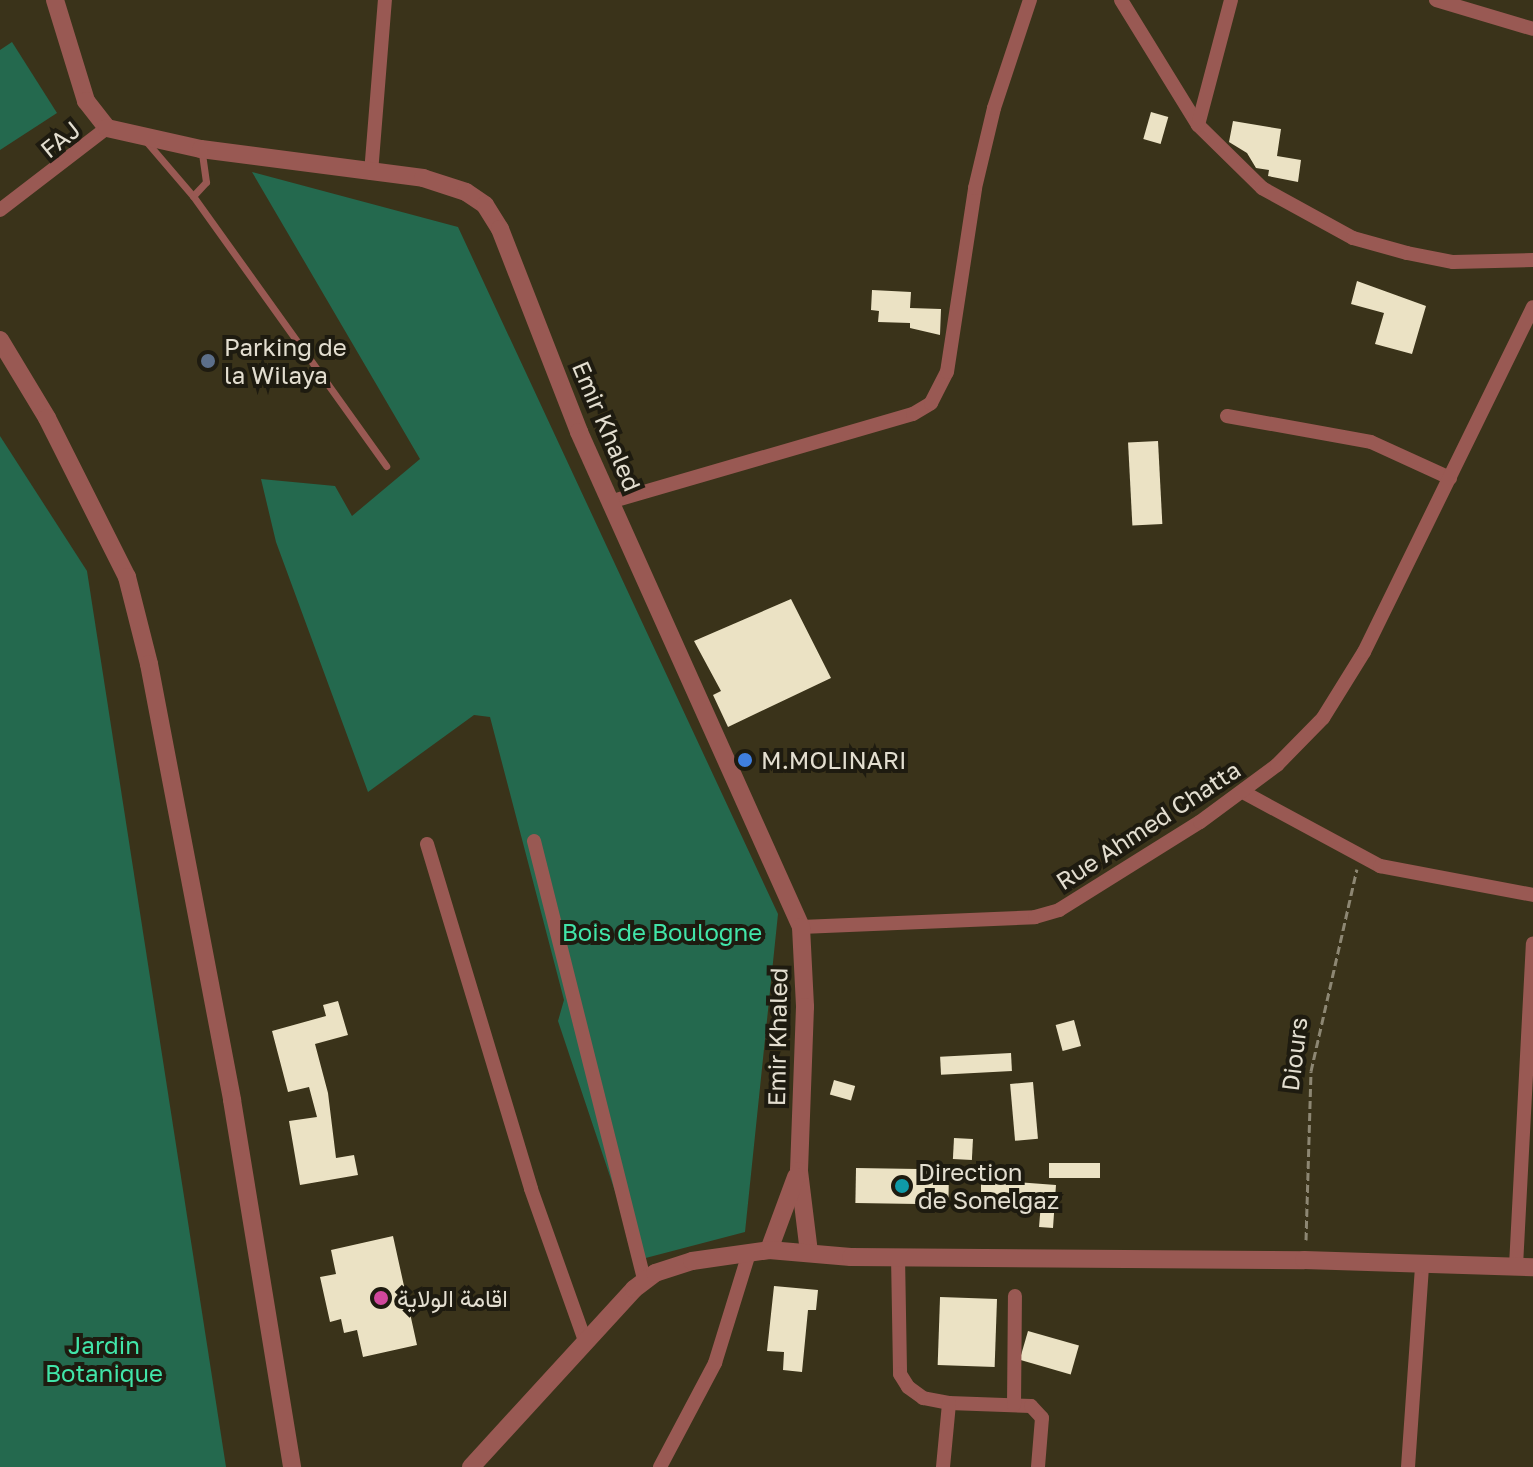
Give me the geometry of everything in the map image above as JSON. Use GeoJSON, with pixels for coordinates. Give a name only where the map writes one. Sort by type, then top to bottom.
{"type":"FeatureCollection","features":[{"type":"Feature","properties":{"kind":"street"},"geometry":{"type":"LineString","coordinates":[[55,0],[86,101],[107,128]]}},
{"type":"Feature","properties":{"kind":"street"},"geometry":{"type":"LineString","coordinates":[[371,173],[385,0]]}},
{"type":"Feature","properties":{"kind":"street"},"geometry":{"type":"LineString","coordinates":[[613,501],[913,414],[931,403],[947,372],[975,188],[994,108],[1030,0]]}},
{"type":"Feature","properties":{"kind":"street"},"geometry":{"type":"LineString","coordinates":[[1121,0],[1198,125],[1262,188],[1353,238],[1453,262],[1533,260]]}},
{"type":"Feature","properties":{"kind":"street"},"geometry":{"type":"LineString","coordinates":[[1198,125],[1231,0]]}},
{"type":"Feature","properties":{"kind":"street"},"geometry":{"type":"LineString","coordinates":[[1436,0],[1533,29]]}},
{"type":"Feature","properties":{"kind":"street","name":"Emir Khaled"},"geometry":{"type":"LineString","coordinates":[[107,128],[144,140],[423,178],[466,192],[485,205],[801,927],[805,1007],[799,1171]]}},
{"type":"Feature","properties":{"kind":"street","name":"FAJ"},"geometry":{"type":"LineString","coordinates":[[0,210],[107,128]]}},
{"type":"Feature","properties":{"kind":"street","name":"Rue Ahmed Chatta"},"geometry":{"type":"LineString","coordinates":[[801,927],[1035,917],[1059,910],[1243,792],[1323,718],[1364,652],[1533,307]]}},
{"type":"Feature","properties":{"kind":"street"},"geometry":{"type":"LineString","coordinates":[[0,340],[47,418],[127,577],[149,664],[232,1100],[292,1467]]}},
{"type":"Feature","properties":{"kind":"street"},"geometry":{"type":"LineString","coordinates":[[1227,416],[1371,442],[1450,478]]}},
{"type":"Feature","properties":{"kind":"street"},"geometry":{"type":"LineString","coordinates":[[1243,792],[1362,859],[1533,895]]}},
{"type":"Feature","properties":{"kind":"street"},"geometry":{"type":"LineString","coordinates":[[534,841],[644,1280]]}},
{"type":"Feature","properties":{"kind":"street"},"geometry":{"type":"LineString","coordinates":[[427,844],[531,1189],[585,1341]]}},
{"type":"Feature","properties":{"kind":"street"},"geometry":{"type":"LineString","coordinates":[[471,1467],[644,1280],[679,1264],[769,1250],[898,1256],[1304,1260],[1422,1267],[1525,1266],[1533,943]]}},
{"type":"Feature","properties":{"kind":"street"},"geometry":{"type":"LineString","coordinates":[[769,1250],[799,1171]]}},
{"type":"Feature","properties":{"kind":"street"},"geometry":{"type":"LineString","coordinates":[[799,1171],[809,1252]]}},
{"type":"Feature","properties":{"kind":"street"},"geometry":{"type":"LineString","coordinates":[[660,1467],[715,1363],[749,1253]]}},
{"type":"Feature","properties":{"kind":"street"},"geometry":{"type":"LineString","coordinates":[[898,1256],[900,1374],[923,1398],[949,1403],[1031,1406],[1042,1418],[1038,1467]]}},
{"type":"Feature","properties":{"kind":"street"},"geometry":{"type":"LineString","coordinates":[[1408,1467],[1422,1267]]}},
{"type":"Feature","properties":{"kind":"street"},"geometry":{"type":"LineString","coordinates":[[1014,1405],[1015,1296]]}},
{"type":"Feature","properties":{"kind":"street"},"geometry":{"type":"LineString","coordinates":[[943,1467],[949,1403]]}},
{"type":"Feature","properties":{"kind":"lane"},"geometry":{"type":"LineString","coordinates":[[144,140],[173,179],[193,196],[386,466]]}},
{"type":"Feature","properties":{"kind":"lane"},"geometry":{"type":"LineString","coordinates":[[193,196],[206,182],[201,149]]}},
{"type":"Feature","properties":{"kind":"path","name":"Diours"},"geometry":{"type":"LineString","coordinates":[[1304,1260],[1311,1071],[1362,859]]}},
{"type":"Feature","properties":{"kind":"green space"},"geometry":{"type":"Polygon","coordinates":[[[12,42],[57,113],[0,150],[0,50],[12,42]]]}},
{"type":"Feature","properties":{"kind":"green space","name":"Bois de Boulogne"},"geometry":{"type":"Polygon","coordinates":[[[252,172],[458,227],[778,914],[745,1232],[638,1260],[558,1021],[564,1000],[490,717],[474,715],[368,792],[276,542],[261,479],[335,486],[352,516],[420,459],[252,172]]]}},
{"type":"Feature","properties":{"kind":"green space","name":"Jardin Botanique"},"geometry":{"type":"Polygon","coordinates":[[[0,436],[87,571],[226,1467],[0,1467],[0,436]]]}},
{"type":"Feature","properties":{"kind":"building"},"geometry":{"type":"Polygon","coordinates":[[[1151,112],[1168,117],[1161,144],[1143,139],[1151,112]]]}},
{"type":"Feature","properties":{"kind":"building"},"geometry":{"type":"Polygon","coordinates":[[[1233,121],[1281,129],[1277,156],[1301,160],[1298,182],[1268,176],[1269,170],[1256,168],[1247,153],[1229,142],[1233,121]]]}},
{"type":"Feature","properties":{"kind":"building"},"geometry":{"type":"Polygon","coordinates":[[[1357,281],[1426,306],[1412,354],[1375,344],[1384,313],[1351,304],[1357,281]]]}},
{"type":"Feature","properties":{"kind":"building"},"geometry":{"type":"Polygon","coordinates":[[[872,290],[911,292],[910,308],[941,309],[940,335],[910,328],[910,323],[878,322],[879,311],[871,310],[872,290]]]}},
{"type":"Feature","properties":{"kind":"building"},"geometry":{"type":"Polygon","coordinates":[[[1158,441],[1162,524],[1132,525],[1128,443],[1158,441]]]}},
{"type":"Feature","properties":{"kind":"building"},"geometry":{"type":"Polygon","coordinates":[[[791,599],[831,678],[728,727],[713,695],[721,691],[694,641],[791,599]]]}},
{"type":"Feature","properties":{"kind":"building"},"geometry":{"type":"Polygon","coordinates":[[[338,1001],[348,1035],[315,1044],[328,1093],[336,1158],[354,1155],[358,1175],[300,1185],[289,1121],[317,1117],[309,1087],[288,1092],[272,1031],[326,1016],[323,1005],[338,1001]]]}},
{"type":"Feature","properties":{"kind":"building"},"geometry":{"type":"Polygon","coordinates":[[[1074,1020],[1081,1046],[1063,1051],[1056,1025],[1074,1020]]]}},
{"type":"Feature","properties":{"kind":"building"},"geometry":{"type":"Polygon","coordinates":[[[1011,1053],[1012,1071],[941,1075],[940,1057],[1011,1053]]]}},
{"type":"Feature","properties":{"kind":"building"},"geometry":{"type":"Polygon","coordinates":[[[834,1080],[855,1086],[851,1100],[830,1094],[834,1080]]]}},
{"type":"Feature","properties":{"kind":"building"},"geometry":{"type":"Polygon","coordinates":[[[1033,1082],[1038,1139],[1015,1141],[1010,1084],[1033,1082]]]}},
{"type":"Feature","properties":{"kind":"building"},"geometry":{"type":"Polygon","coordinates":[[[954,1138],[973,1139],[972,1160],[953,1159],[954,1138]]]}},
{"type":"Feature","properties":{"kind":"building"},"geometry":{"type":"Polygon","coordinates":[[[1049,1163],[1100,1163],[1100,1178],[1049,1178],[1049,1163]]]}},
{"type":"Feature","properties":{"kind":"building","name":"Direction de Sonelgaz"},"geometry":{"type":"Polygon","coordinates":[[[856,1168],[949,1170],[948,1205],[855,1203],[856,1168]]]}},
{"type":"Feature","properties":{"kind":"building"},"geometry":{"type":"Polygon","coordinates":[[[1015,1170],[1015,1182],[1056,1185],[1053,1228],[1039,1227],[1041,1203],[981,1204],[981,1171],[1015,1170]]]}},
{"type":"Feature","properties":{"kind":"building"},"geometry":{"type":"Polygon","coordinates":[[[393,1236],[417,1345],[363,1357],[357,1330],[344,1333],[341,1319],[330,1322],[320,1277],[336,1274],[331,1250],[393,1236]]]}},
{"type":"Feature","properties":{"kind":"building"},"geometry":{"type":"Polygon","coordinates":[[[774,1286],[818,1290],[816,1310],[808,1310],[802,1372],[783,1370],[784,1352],[767,1351],[774,1286]]]}},
{"type":"Feature","properties":{"kind":"building"},"geometry":{"type":"Polygon","coordinates":[[[940,1297],[997,1299],[995,1367],[938,1365],[940,1297]]]}},
{"type":"Feature","properties":{"kind":"building"},"geometry":{"type":"Polygon","coordinates":[[[1028,1331],[1079,1346],[1071,1374],[1020,1360],[1028,1331]]]}},
{"type":"Feature","properties":{"kind":"place","name":"Parking de la Wilaya"},"geometry":{"type":"Point","coordinates":[208,361]}},
{"type":"Feature","properties":{"kind":"place","name":"M.MOLINARI"},"geometry":{"type":"Point","coordinates":[745,760]}},
{"type":"Feature","properties":{"kind":"place","name":"Direction de Sonelgaz"},"geometry":{"type":"Point","coordinates":[902,1186]}},
{"type":"Feature","properties":{"kind":"place","name":"اقامة الولاية"},"geometry":{"type":"Point","coordinates":[381,1298]}}]}
